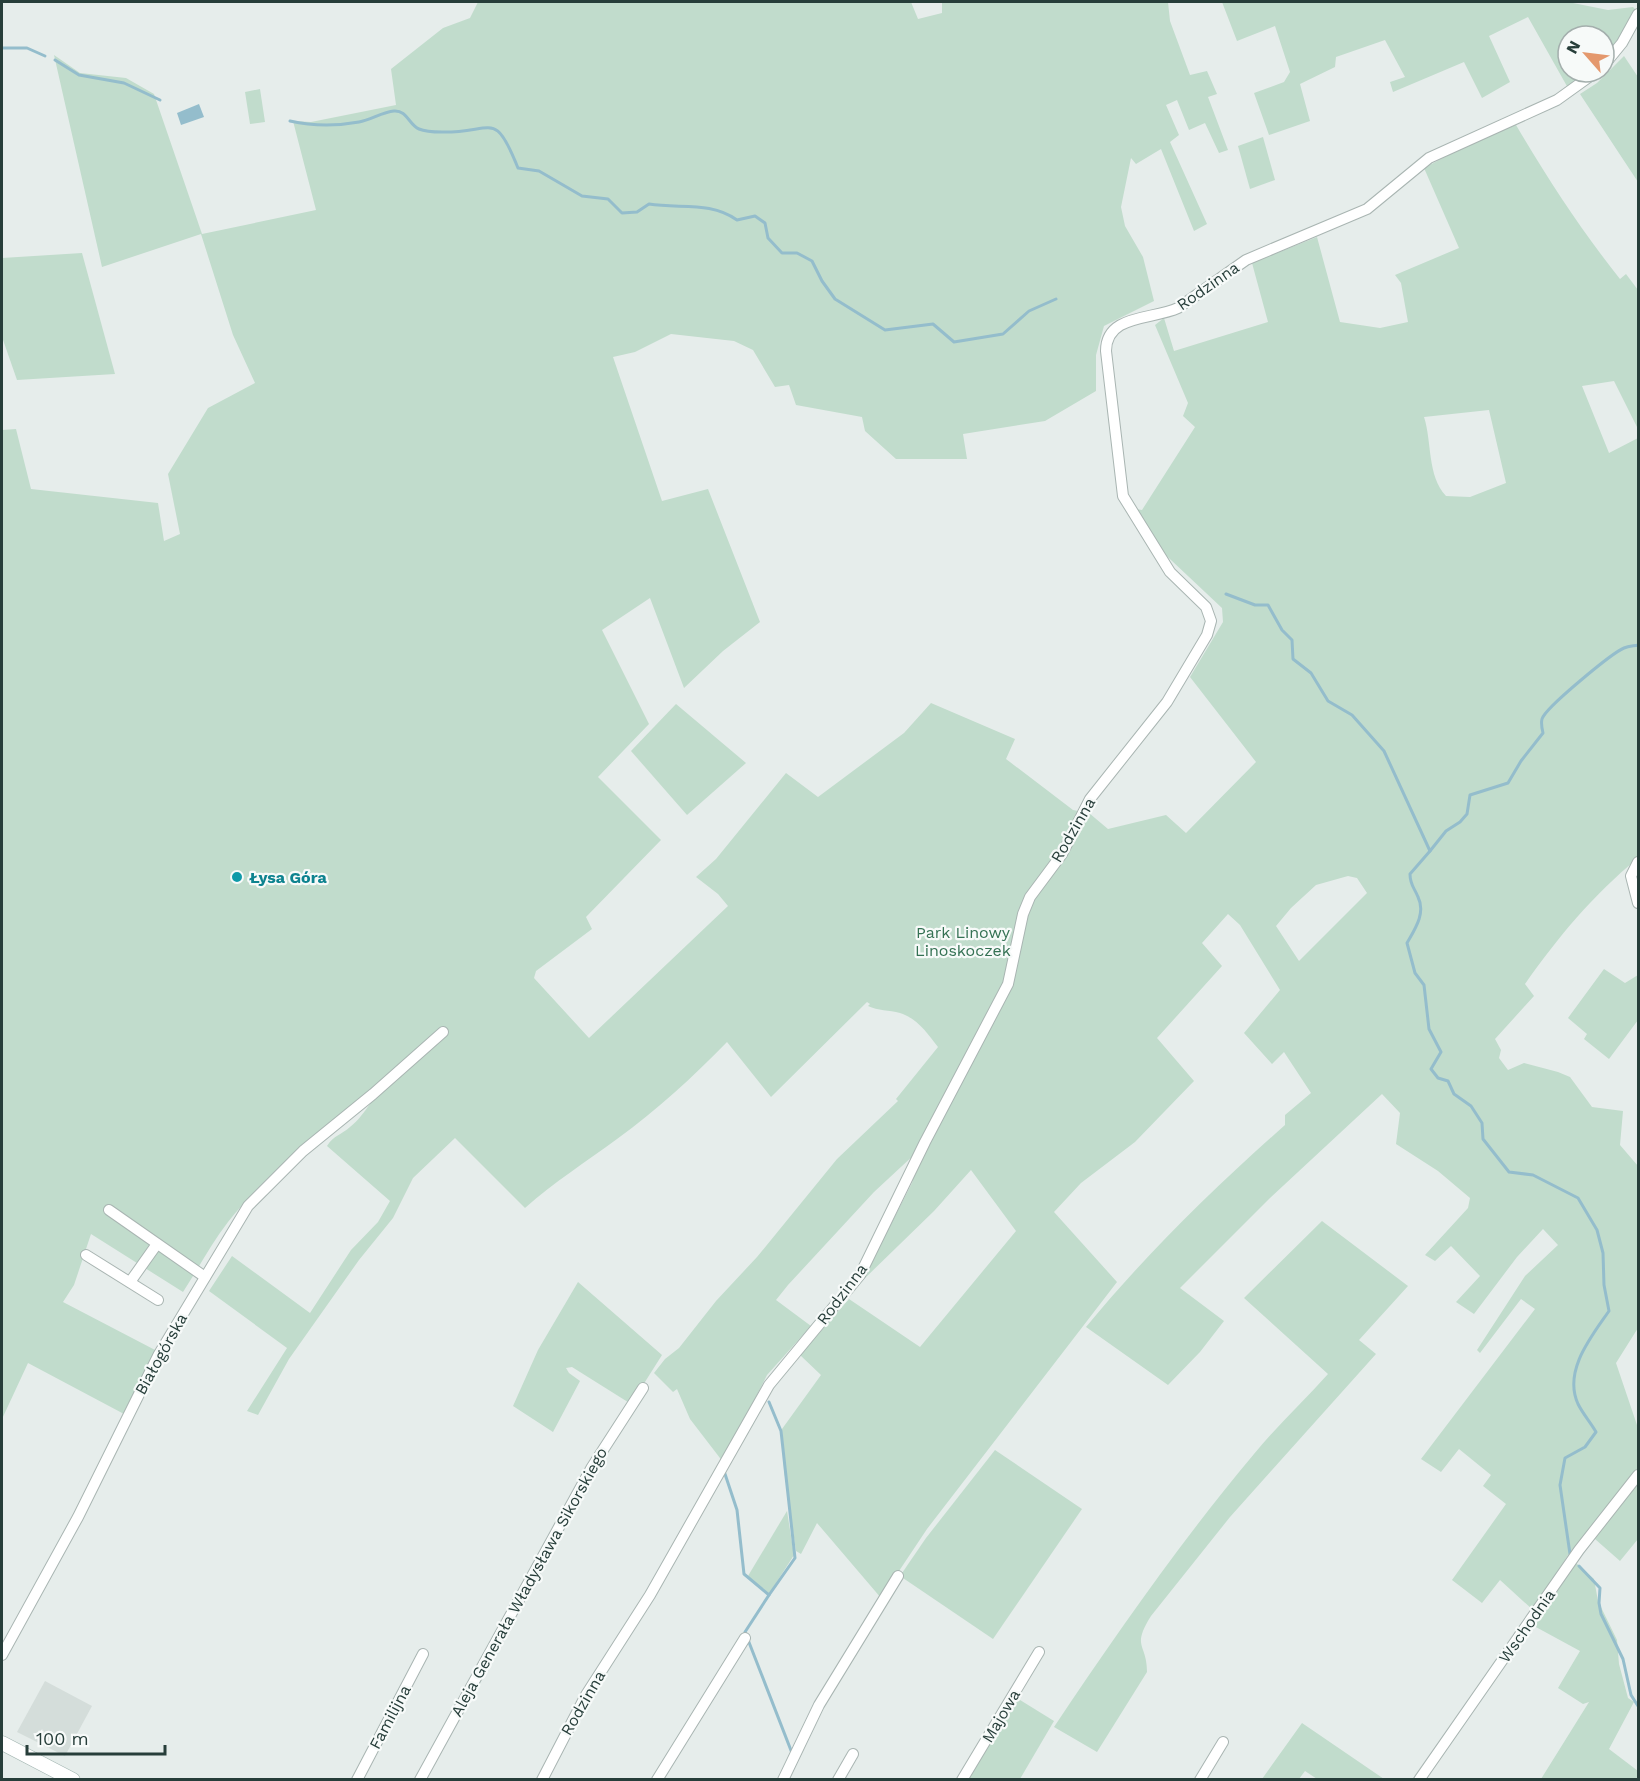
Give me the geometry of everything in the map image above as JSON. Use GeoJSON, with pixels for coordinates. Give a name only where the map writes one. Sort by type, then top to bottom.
{"type":"FeatureCollection","features":[{"type":"Feature","properties":{"kind":"main road"},"geometry":{"type":"LineString","coordinates":[[2,1743],[73,1779]]}},
{"type":"Feature","properties":{"kind":"street"},"geometry":{"type":"LineString","coordinates":[[1616,50],[1638,14]]}},
{"type":"Feature","properties":{"kind":"street","name":"Rodzinna"},"geometry":{"type":"LineString","coordinates":[[542,1779],[582,1703],[650,1596],[769,1385],[860,1275],[925,1142],[1008,984],[1023,914],[1030,897],[1062,854],[1090,799],[1167,702],[1207,635],[1211,621],[1206,607],[1170,573],[1123,496],[1106,351],[1109,334],[1119,324],[1166,314],[1178,308],[1255,255],[1367,209],[1429,158],[1557,100],[1579,84]]}},
{"type":"Feature","properties":{"kind":"street"},"geometry":{"type":"LineString","coordinates":[[1638,862],[1631,876],[1638,903]]}},
{"type":"Feature","properties":{"kind":"street","name":"Białogórska"},"geometry":{"type":"LineString","coordinates":[[2,1655],[78,1517],[159,1354],[239,1218],[255,1197],[303,1151],[373,1094],[443,1032]]}},
{"type":"Feature","properties":{"kind":"street"},"geometry":{"type":"LineString","coordinates":[[109,1210],[205,1277]]}},
{"type":"Feature","properties":{"kind":"street"},"geometry":{"type":"LineString","coordinates":[[130,1282],[157,1244]]}},
{"type":"Feature","properties":{"kind":"street"},"geometry":{"type":"LineString","coordinates":[[86,1255],[158,1300]]}},
{"type":"Feature","properties":{"kind":"street","name":"Aleja Generała Władysława Sikorskiego"},"geometry":{"type":"LineString","coordinates":[[420,1779],[592,1467],[643,1388]]}},
{"type":"Feature","properties":{"kind":"street","name":"Wschodnia"},"geometry":{"type":"LineString","coordinates":[[1419,1779],[1579,1550],[1638,1475]]}},
{"type":"Feature","properties":{"kind":"street"},"geometry":{"type":"LineString","coordinates":[[783,1779],[819,1706],[898,1576]]}},
{"type":"Feature","properties":{"kind":"street"},"geometry":{"type":"LineString","coordinates":[[657,1779],[745,1638]]}},
{"type":"Feature","properties":{"kind":"street","name":"Majowa"},"geometry":{"type":"LineString","coordinates":[[962,1779],[1039,1652]]}},
{"type":"Feature","properties":{"kind":"street","name":"Familijna"},"geometry":{"type":"LineString","coordinates":[[357,1779],[423,1654]]}},
{"type":"Feature","properties":{"kind":"street"},"geometry":{"type":"LineString","coordinates":[[1200,1779],[1223,1742]]}},
{"type":"Feature","properties":{"kind":"street"},"geometry":{"type":"LineString","coordinates":[[838,1779],[853,1754]]}},
{"type":"Feature","properties":{"kind":"shaded area"},"geometry":{"type":"Polygon","coordinates":[[[45,1681],[92,1706],[65,1756],[17,1732],[45,1681]]]}},
{"type":"Feature","properties":{"kind":"green space","name":"Park Linowy Linoskoczek"},"geometry":{"type":"Polygon","coordinates":[[[478,2],[911,2],[918,19],[942,13],[942,2],[1168,2],[1170,21],[1190,75],[1207,71],[1217,94],[1208,97],[1228,150],[1219,153],[1205,123],[1189,130],[1177,100],[1166,105],[1179,135],[1170,142],[1207,224],[1194,231],[1161,149],[1136,164],[1131,158],[1121,207],[1125,226],[1143,257],[1154,301],[1104,326],[1096,355],[1096,391],[1045,421],[963,434],[967,459],[896,459],[865,431],[862,417],[796,405],[789,385],[775,387],[753,350],[734,341],[671,334],[635,352],[613,357],[662,501],[708,489],[760,622],[723,651],[684,688],[650,598],[602,630],[649,724],[598,777],[661,840],[586,917],[592,929],[536,971],[534,978],[589,1038],[728,906],[718,894],[696,877],[716,859],[786,773],[818,797],[904,733],[931,703],[1015,739],[1006,759],[1073,810],[1089,813],[1108,829],[1166,815],[1186,833],[1256,762],[1190,677],[1223,622],[1222,608],[1155,545],[1136,509],[1142,510],[1195,427],[1183,416],[1188,403],[1155,325],[1164,318],[1174,351],[1268,322],[1252,263],[1317,237],[1340,322],[1380,328],[1408,322],[1401,283],[1395,275],[1459,248],[1424,168],[1473,142],[1516,125],[1592,242],[1620,279],[1626,274],[1638,290],[1638,429],[1614,381],[1582,386],[1609,453],[1638,438],[1638,858],[1591,902],[1551,949],[1525,984],[1534,996],[1495,1039],[1501,1050],[1499,1058],[1508,1070],[1524,1063],[1558,1072],[1570,1077],[1592,1107],[1623,1111],[1620,1145],[1638,1166],[1638,1328],[1616,1363],[1638,1428],[1638,1468],[1615,1497],[1638,1480],[1638,1539],[1620,1561],[1587,1532],[1568,1555],[1533,1610],[1500,1580],[1482,1603],[1452,1580],[1506,1504],[1483,1486],[1491,1475],[1459,1449],[1441,1472],[1421,1459],[1535,1309],[1521,1299],[1480,1353],[1477,1350],[1525,1276],[1558,1245],[1543,1229],[1517,1257],[1474,1314],[1456,1302],[1480,1276],[1451,1246],[1435,1261],[1425,1255],[1468,1208],[1470,1198],[1438,1171],[1396,1144],[1400,1113],[1382,1094],[1270,1198],[1180,1288],[1224,1321],[1200,1352],[1168,1385],[1086,1327],[1157,1247],[1285,1125],[1285,1115],[1311,1093],[1284,1052],[1272,1064],[1244,1033],[1280,990],[1240,925],[1228,914],[1202,943],[1222,966],[1157,1038],[1194,1081],[1135,1142],[1081,1183],[1054,1212],[1117,1282],[927,1529],[881,1598],[817,1523],[801,1554],[796,1551],[784,1470],[782,1429],[821,1375],[800,1355],[849,1299],[920,1347],[1016,1231],[971,1170],[934,1211],[862,1281],[912,1183],[916,1153],[874,1192],[788,1285],[776,1300],[811,1326],[767,1375],[723,1462],[690,1419],[677,1389],[673,1392],[654,1373],[665,1359],[679,1348],[716,1301],[757,1257],[837,1159],[898,1101],[896,1099],[938,1047],[922,1027],[912,1019],[900,1013],[872,1008],[867,1002],[771,1097],[727,1042],[646,1117],[525,1208],[455,1138],[413,1178],[393,1218],[359,1260],[289,1359],[258,1415],[247,1411],[287,1348],[209,1291],[232,1256],[310,1313],[351,1250],[378,1222],[390,1201],[327,1146],[335,1137],[353,1125],[370,1104],[363,1098],[274,1171],[243,1204],[222,1230],[183,1292],[91,1234],[74,1285],[63,1302],[157,1351],[124,1414],[28,1363],[2,1419],[2,430],[16,429],[31,489],[158,503],[164,541],[180,534],[168,474],[208,408],[255,383],[233,335],[201,234],[102,267],[54,55],[80,73],[126,78],[154,94],[202,234],[316,210],[293,121],[311,122],[396,105],[391,69],[443,28],[470,18],[478,2]],[[1489,410],[1424,417],[1433,469],[1440,488],[1446,496],[1470,497],[1506,483],[1489,410]],[[1348,876],[1316,885],[1291,908],[1276,926],[1299,961],[1367,893],[1357,878],[1348,876]]]}},
{"type":"Feature","properties":{"kind":"green space"},"geometry":{"type":"Polygon","coordinates":[[[1222,2],[1568,2],[1608,10],[1633,7],[1637,11],[1616,42],[1616,24],[1556,24],[1556,67],[1528,17],[1489,36],[1510,82],[1482,98],[1464,62],[1393,92],[1390,82],[1405,77],[1385,40],[1336,57],[1335,67],[1300,84],[1310,121],[1269,135],[1254,93],[1284,82],[1290,72],[1275,26],[1237,41],[1222,2]]]}},
{"type":"Feature","properties":{"kind":"green space"},"geometry":{"type":"Polygon","coordinates":[[[1624,56],[1638,77],[1638,182],[1580,94],[1595,84],[1616,84],[1616,64],[1624,56]]]}},
{"type":"Feature","properties":{"kind":"green space"},"geometry":{"type":"Polygon","coordinates":[[[260,89],[265,122],[250,124],[245,92],[260,89]]]}},
{"type":"Feature","properties":{"kind":"green space"},"geometry":{"type":"Polygon","coordinates":[[[1263,137],[1275,180],[1250,189],[1238,146],[1263,137]]]}},
{"type":"Feature","properties":{"kind":"green space"},"geometry":{"type":"Polygon","coordinates":[[[82,253],[115,374],[17,380],[2,337],[2,258],[82,253]]]}},
{"type":"Feature","properties":{"kind":"green space"},"geometry":{"type":"Polygon","coordinates":[[[676,704],[746,763],[687,815],[631,751],[676,704]]]}},
{"type":"Feature","properties":{"kind":"green space"},"geometry":{"type":"Polygon","coordinates":[[[1604,969],[1625,983],[1638,975],[1638,1020],[1609,1059],[1584,1039],[1587,1034],[1568,1018],[1604,969]]]}},
{"type":"Feature","properties":{"kind":"green space"},"geometry":{"type":"Polygon","coordinates":[[[1322,1221],[1408,1286],[1359,1340],[1376,1354],[1230,1517],[1151,1616],[1141,1640],[1147,1672],[1097,1752],[1054,1727],[1126,1622],[1201,1520],[1263,1444],[1328,1374],[1244,1298],[1322,1221]]]}},
{"type":"Feature","properties":{"kind":"green space"},"geometry":{"type":"Polygon","coordinates":[[[578,1282],[662,1355],[631,1404],[572,1367],[566,1368],[580,1381],[553,1432],[513,1406],[538,1350],[578,1282]]]}},
{"type":"Feature","properties":{"kind":"green space"},"geometry":{"type":"Polygon","coordinates":[[[995,1450],[1082,1509],[993,1639],[900,1576],[926,1538],[995,1450]]]}},
{"type":"Feature","properties":{"kind":"green space"},"geometry":{"type":"Polygon","coordinates":[[[787,1511],[794,1555],[769,1594],[748,1576],[787,1511]]]}},
{"type":"Feature","properties":{"kind":"green space"},"geometry":{"type":"Polygon","coordinates":[[[1576,1563],[1594,1579],[1598,1601],[1617,1640],[1619,1664],[1628,1698],[1634,1702],[1609,1749],[1638,1771],[1638,1779],[1541,1779],[1589,1702],[1583,1704],[1558,1688],[1580,1651],[1534,1626],[1576,1563]]]}},
{"type":"Feature","properties":{"kind":"green space"},"geometry":{"type":"Polygon","coordinates":[[[1015,1697],[1054,1721],[1020,1779],[965,1780],[1015,1697]]]}},
{"type":"Feature","properties":{"kind":"green space"},"geometry":{"type":"Polygon","coordinates":[[[1302,1723],[1384,1779],[1317,1779],[1305,1771],[1299,1779],[1262,1779],[1302,1723]]]}},
{"type":"Feature","properties":{"kind":"water"},"geometry":{"type":"Polygon","coordinates":[[[199,104],[204,117],[181,125],[177,113],[199,104]]]}},
{"type":"Feature","properties":{"kind":"waterway"},"geometry":{"type":"LineString","coordinates":[[2,48],[27,48],[45,56]]}},
{"type":"Feature","properties":{"kind":"waterway"},"geometry":{"type":"LineString","coordinates":[[55,60],[79,75],[124,83],[160,100]]}},
{"type":"Feature","properties":{"kind":"waterway"},"geometry":{"type":"LineString","coordinates":[[290,121],[316,125],[342,124],[363,121],[398,111],[416,127],[427,131],[491,128],[503,137],[518,168],[539,171],[582,196],[608,199],[622,213],[637,212],[649,204],[706,208],[717,210],[737,220],[755,216],[765,223],[768,238],[782,253],[797,253],[812,261],[822,281],[835,299],[885,330],[933,324],[954,342],[1003,334],[1029,311],[1056,299]]}},
{"type":"Feature","properties":{"kind":"waterway"},"geometry":{"type":"LineString","coordinates":[[1226,594],[1255,605],[1268,605],[1282,630],[1292,640],[1293,659],[1311,673],[1328,701],[1352,715],[1384,751],[1430,851],[1410,874],[1421,909],[1407,943],[1415,973],[1424,985],[1429,1029],[1441,1052],[1431,1069],[1438,1078],[1448,1081],[1454,1094],[1471,1106],[1482,1123],[1483,1139],[1509,1172],[1533,1175],[1578,1198],[1597,1230],[1603,1253],[1604,1285],[1609,1311],[1587,1343],[1576,1367],[1574,1379],[1574,1392],[1578,1404],[1596,1432],[1585,1447],[1565,1458],[1560,1485],[1570,1554]]}},
{"type":"Feature","properties":{"kind":"waterway"},"geometry":{"type":"LineString","coordinates":[[1430,851],[1446,831],[1460,822],[1467,814],[1470,795],[1508,783],[1521,761],[1543,733],[1542,719],[1554,704],[1617,652],[1626,647],[1638,645]]}},
{"type":"Feature","properties":{"kind":"waterway"},"geometry":{"type":"LineString","coordinates":[[769,1402],[781,1431],[795,1558],[769,1595]]}},
{"type":"Feature","properties":{"kind":"waterway"},"geometry":{"type":"LineString","coordinates":[[724,1471],[737,1510],[744,1574],[769,1595],[745,1632],[792,1753]]}},
{"type":"Feature","properties":{"kind":"waterway"},"geometry":{"type":"LineString","coordinates":[[1579,1566],[1600,1588],[1601,1614],[1623,1659],[1631,1695],[1638,1706]]}},
{"type":"Feature","properties":{"kind":"place","name":"Łysa Góra"},"geometry":{"type":"Point","coordinates":[237,877]}}]}
